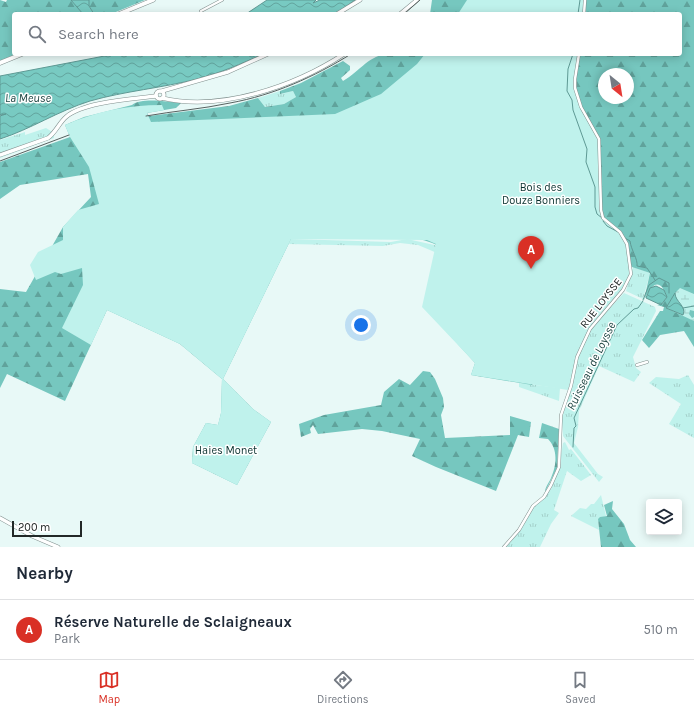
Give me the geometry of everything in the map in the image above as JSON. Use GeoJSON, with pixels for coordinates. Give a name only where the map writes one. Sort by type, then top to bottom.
{"type":"FeatureCollection","features":[{"type":"Feature","properties":{"kind":"main road"},"geometry":{"type":"LineString","coordinates":[[124,12],[153,0]]}},
{"type":"Feature","properties":{"kind":"main road"},"geometry":{"type":"LineString","coordinates":[[0,63],[17,56]]}},
{"type":"Feature","properties":{"kind":"street"},"geometry":{"type":"LineString","coordinates":[[201,11],[222,0]]}},
{"type":"Feature","properties":{"kind":"street"},"geometry":{"type":"LineString","coordinates":[[340,12],[360,0]]}},
{"type":"Feature","properties":{"kind":"street"},"geometry":{"type":"LineString","coordinates":[[402,12],[417,0]]}},
{"type":"Feature","properties":{"kind":"street"},"geometry":{"type":"LineString","coordinates":[[584,12],[585,0]]}},
{"type":"Feature","properties":{"kind":"street"},"geometry":{"type":"LineString","coordinates":[[156,96],[158,91],[228,72],[264,56]]}},
{"type":"Feature","properties":{"kind":"street"},"geometry":{"type":"LineString","coordinates":[[0,155],[48,138],[65,117],[78,110],[124,100],[156,96],[158,98],[206,102],[238,98],[274,88],[300,77],[340,56]]}},
{"type":"Feature","properties":{"kind":"street","name":"RUE LOYSSE"},"geometry":{"type":"LineString","coordinates":[[504,547],[519,530],[533,506],[544,497],[559,468],[562,431],[561,415],[571,386],[574,365],[590,329],[623,290],[629,281],[632,270],[627,244],[622,235],[603,218],[601,210],[599,139],[581,107],[575,88],[579,56]]}},
{"type":"Feature","properties":{"kind":"street"},"geometry":{"type":"LineString","coordinates":[[162,91],[164,94],[162,98]]}},
{"type":"Feature","properties":{"kind":"street"},"geometry":{"type":"LineString","coordinates":[[636,365],[647,362]]}},
{"type":"Feature","properties":{"kind":"street"},"geometry":{"type":"LineString","coordinates":[[0,518],[32,536],[58,547]]}},
{"type":"Feature","properties":{"kind":"green space"},"geometry":{"type":"Polygon","coordinates":[[[0,0],[6,2],[7,0],[71,0],[82,12],[12,12],[12,56],[0,61],[0,0]]]}},
{"type":"Feature","properties":{"kind":"green space"},"geometry":{"type":"Polygon","coordinates":[[[89,0],[145,0],[116,12],[93,12],[89,6],[89,0]]]}},
{"type":"Feature","properties":{"kind":"green space","name":"Bois des Douze Bonniers"},"geometry":{"type":"Polygon","coordinates":[[[432,0],[694,0],[694,347],[684,331],[660,335],[649,348],[642,340],[660,311],[663,311],[664,307],[657,305],[662,304],[667,297],[661,286],[655,285],[649,291],[644,300],[650,273],[629,266],[532,385],[471,375],[475,363],[423,306],[439,246],[424,240],[406,237],[387,235],[346,235],[291,239],[223,379],[253,409],[271,422],[237,485],[192,463],[193,447],[206,423],[218,425],[221,413],[222,379],[180,344],[107,310],[65,401],[7,374],[0,388],[0,289],[26,292],[63,227],[91,197],[88,174],[20,185],[0,199],[0,162],[70,137],[65,125],[84,117],[142,101],[181,103],[176,108],[147,113],[149,116],[229,106],[258,98],[265,107],[284,104],[296,97],[293,91],[280,94],[280,91],[301,83],[343,61],[350,66],[350,70],[341,78],[343,81],[369,61],[379,56],[682,56],[682,12],[430,12],[432,0]]]}},
{"type":"Feature","properties":{"kind":"green space"},"geometry":{"type":"Polygon","coordinates":[[[467,0],[585,0],[584,12],[459,12],[467,0]]]}},
{"type":"Feature","properties":{"kind":"green space","name":"Bois des Douze Bonniers"},"geometry":{"type":"Polygon","coordinates":[[[423,56],[579,56],[575,79],[578,100],[598,136],[600,204],[603,218],[620,232],[627,244],[632,269],[629,281],[590,329],[577,357],[568,390],[471,375],[475,363],[422,307],[436,244],[427,240],[291,239],[223,379],[253,409],[271,422],[237,485],[192,463],[193,447],[206,423],[218,425],[221,413],[222,379],[180,344],[107,310],[91,345],[62,328],[83,285],[82,268],[61,274],[55,272],[36,280],[30,265],[38,252],[63,240],[63,227],[78,210],[99,204],[89,167],[70,137],[65,125],[89,116],[113,110],[149,105],[162,105],[164,110],[147,113],[151,122],[335,114],[381,94],[417,64],[423,56]]]}},
{"type":"Feature","properties":{"kind":"green space"},"geometry":{"type":"Polygon","coordinates":[[[280,91],[281,94],[293,91],[296,97],[284,104],[265,107],[258,98],[280,91]]]}},
{"type":"Feature","properties":{"kind":"green space"},"geometry":{"type":"Polygon","coordinates":[[[46,128],[54,133],[54,138],[0,158],[0,140],[25,132],[25,135],[46,128]]]}},
{"type":"Feature","properties":{"kind":"green space"},"geometry":{"type":"Polygon","coordinates":[[[291,239],[391,242],[407,239],[439,246],[437,253],[418,245],[400,243],[383,246],[289,244],[291,239]]]}},
{"type":"Feature","properties":{"kind":"green space"},"geometry":{"type":"Polygon","coordinates":[[[633,267],[650,273],[643,299],[626,291],[633,267]]]}},
{"type":"Feature","properties":{"kind":"green space"},"geometry":{"type":"Polygon","coordinates":[[[680,288],[694,294],[694,311],[690,310],[689,314],[692,318],[694,317],[694,321],[666,308],[675,293],[680,288]]]}},
{"type":"Feature","properties":{"kind":"green space"},"geometry":{"type":"Polygon","coordinates":[[[624,293],[655,307],[656,311],[633,357],[636,368],[641,372],[634,382],[599,366],[579,411],[578,427],[574,443],[598,474],[603,477],[599,482],[563,436],[562,419],[578,356],[587,337],[593,326],[624,293]]]}},
{"type":"Feature","properties":{"kind":"green space"},"geometry":{"type":"Polygon","coordinates":[[[423,371],[430,372],[435,379],[443,398],[444,407],[441,415],[445,438],[510,435],[510,416],[531,422],[529,437],[518,435],[496,491],[412,456],[420,439],[382,431],[362,429],[318,434],[313,425],[310,429],[311,433],[301,437],[299,424],[324,415],[381,405],[384,392],[399,379],[410,385],[423,371]]]}},
{"type":"Feature","properties":{"kind":"green space"},"geometry":{"type":"Polygon","coordinates":[[[688,375],[694,385],[694,438],[669,424],[681,404],[649,383],[656,377],[679,379],[688,375]]]}},
{"type":"Feature","properties":{"kind":"green space"},"geometry":{"type":"Polygon","coordinates":[[[519,383],[560,388],[559,401],[519,387],[519,383]]]}},
{"type":"Feature","properties":{"kind":"green space"},"geometry":{"type":"Polygon","coordinates":[[[542,423],[559,429],[557,468],[545,492],[553,473],[556,457],[554,447],[548,439],[539,438],[542,423]]]}},
{"type":"Feature","properties":{"kind":"green space"},"geometry":{"type":"Polygon","coordinates":[[[565,442],[569,450],[571,449],[591,475],[581,481],[567,471],[554,510],[559,513],[551,524],[540,547],[506,547],[520,531],[534,507],[551,489],[559,468],[563,443],[565,442]]]}},
{"type":"Feature","properties":{"kind":"green space"},"geometry":{"type":"Polygon","coordinates":[[[601,495],[606,516],[598,519],[599,530],[571,516],[580,508],[586,509],[591,504],[594,504],[601,495]]]}},
{"type":"Feature","properties":{"kind":"green space"},"geometry":{"type":"Polygon","coordinates":[[[613,501],[612,509],[624,524],[630,540],[636,547],[601,547],[598,519],[600,517],[607,516],[604,505],[613,501]]]}},
{"type":"Feature","properties":{"kind":"water"},"geometry":{"type":"Polygon","coordinates":[[[71,0],[89,0],[89,6],[93,12],[81,12],[71,0]]]}},
{"type":"Feature","properties":{"kind":"water"},"geometry":{"type":"Polygon","coordinates":[[[267,0],[316,0],[313,3],[320,0],[355,0],[338,12],[249,12],[267,0]]]}},
{"type":"Feature","properties":{"kind":"water","name":"La Meuse"},"geometry":{"type":"Polygon","coordinates":[[[105,56],[258,56],[230,68],[197,79],[90,101],[0,139],[0,116],[6,114],[0,115],[0,76],[105,56]]]}},
{"type":"Feature","properties":{"kind":"water"},"geometry":{"type":"Polygon","coordinates":[[[656,286],[664,290],[667,297],[661,305],[646,298],[650,288],[656,286]]]}},
{"type":"Feature","properties":{"kind":"water"},"geometry":{"type":"Polygon","coordinates":[[[675,293],[682,306],[684,312],[683,315],[666,308],[675,293]]]}},
{"type":"Feature","properties":{"kind":"waterway","name":"Ruisseau de Loysse"},"geometry":{"type":"LineString","coordinates":[[578,12],[580,0]]}},
{"type":"Feature","properties":{"kind":"waterway","name":"Ruisseau de Loysse"},"geometry":{"type":"LineString","coordinates":[[572,56],[568,69],[567,91],[572,100],[573,110],[587,149],[586,162],[595,187],[595,207],[597,214],[602,218]]}},
{"type":"Feature","properties":{"kind":"waterway","name":"Ruisseau de Loysse"},"geometry":{"type":"LineString","coordinates":[[603,221],[607,226],[618,232]]}},
{"type":"Feature","properties":{"kind":"waterway","name":"Ruisseau de Loysse"},"geometry":{"type":"LineString","coordinates":[[625,238],[630,241],[637,266],[647,268],[655,280]]}},
{"type":"Feature","properties":{"kind":"waterway","name":"Ruisseau de Loysse"},"geometry":{"type":"LineString","coordinates":[[643,300],[649,285],[659,278],[669,283],[669,293]]}},
{"type":"Feature","properties":{"kind":"waterway","name":"Ruisseau de Loysse"},"geometry":{"type":"LineString","coordinates":[[573,447],[574,428],[576,426],[574,418],[617,325],[634,309],[638,308],[643,301]]}},
{"type":"Feature","properties":{"kind":"waterway"},"geometry":{"type":"LineString","coordinates":[[683,308],[694,306]]}},
{"type":"Feature","properties":{"kind":"railway"},"geometry":{"type":"LineString","coordinates":[[406,12],[420,0]]}},
{"type":"Feature","properties":{"kind":"railway"},"geometry":{"type":"LineString","coordinates":[[146,116],[246,100],[278,90],[308,78],[348,56]]}},
{"type":"Feature","properties":{"kind":"railway"},"geometry":{"type":"LineString","coordinates":[[0,161],[69,135]]}},
{"type":"Feature","properties":{"kind":"place","name":"Réserve Naturelle de Sclaigneaux"},"geometry":{"type":"Point","coordinates":[531,269]}},
{"type":"Feature","properties":{"kind":"park label","name":"Haies Monet"},"geometry":{"type":"Point","coordinates":[226,450]}}]}
